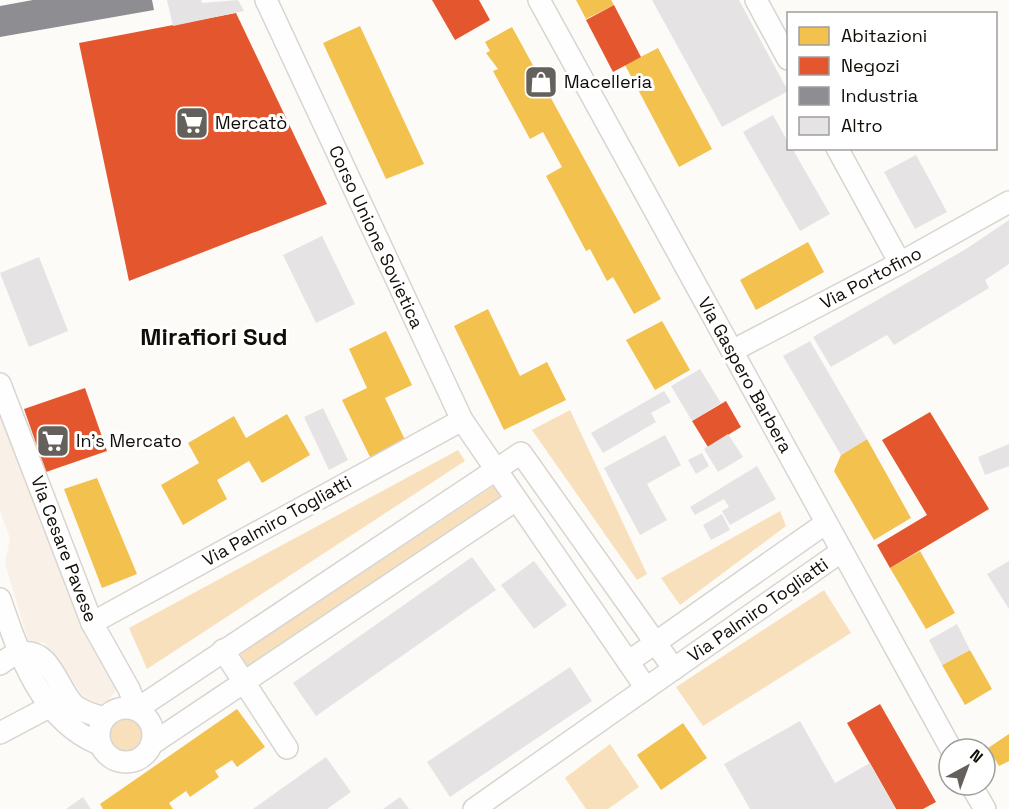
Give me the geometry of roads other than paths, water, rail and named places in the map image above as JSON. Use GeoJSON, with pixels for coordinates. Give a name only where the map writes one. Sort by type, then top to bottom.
{"type":"FeatureCollection","features":[{"type":"Feature","properties":{"kind":"street","name":"Corso Unione Sovietica"},"geometry":{"type":"LineString","coordinates":[[266,0],[462,420],[495,469]]}},
{"type":"Feature","properties":{"kind":"street","name":"Via Gaspero Barbera"},"geometry":{"type":"LineString","coordinates":[[539,0],[944,737]]}},
{"type":"Feature","properties":{"kind":"street"},"geometry":{"type":"LineString","coordinates":[[756,0],[787,55]]}},
{"type":"Feature","properties":{"kind":"street"},"geometry":{"type":"LineString","coordinates":[[838,150],[900,263]]}},
{"type":"Feature","properties":{"kind":"street","name":"Via Portofino"},"geometry":{"type":"LineString","coordinates":[[732,351],[900,263],[1009,202]]}},
{"type":"Feature","properties":{"kind":"street","name":"Via Cesare Pavese"},"geometry":{"type":"LineString","coordinates":[[0,384],[92,623],[129,689],[137,710]]}},
{"type":"Feature","properties":{"kind":"street","name":"Via Palmiro Togliatti"},"geometry":{"type":"LineString","coordinates":[[92,623],[462,420]]}},
{"type":"Feature","properties":{"kind":"street","name":"Via Palmiro Togliatti"},"geometry":{"type":"LineString","coordinates":[[137,710],[223,650],[521,453],[674,669]]}},
{"type":"Feature","properties":{"kind":"street"},"geometry":{"type":"LineString","coordinates":[[495,469],[646,688]]}},
{"type":"Feature","properties":{"kind":"street"},"geometry":{"type":"LineString","coordinates":[[1,608],[20,652],[49,707],[86,738],[99,744],[111,759],[124,763],[141,759],[153,743],[516,500]]}},
{"type":"Feature","properties":{"kind":"street","name":"Via Palmiro Togliatti"},"geometry":{"type":"LineString","coordinates":[[628,662],[825,523]]}},
{"type":"Feature","properties":{"kind":"street","name":"Via Palmiro Togliatti"},"geometry":{"type":"LineString","coordinates":[[474,809],[842,551]]}},
{"type":"Feature","properties":{"kind":"street"},"geometry":{"type":"LineString","coordinates":[[223,650],[287,748]]}},
{"type":"Feature","properties":{"kind":"street"},"geometry":{"type":"LineString","coordinates":[[0,664],[20,652],[45,659],[64,694],[75,706],[104,718]]}},
{"type":"Feature","properties":{"kind":"street"},"geometry":{"type":"LineString","coordinates":[[0,733],[49,707]]}},
{"type":"Feature","properties":{"kind":"street"},"geometry":{"type":"LineString","coordinates":[[99,744],[98,731],[104,718],[114,710],[122,708],[137,710],[149,719],[154,730],[153,743]]}},
{"type":"Feature","properties":{"kind":"place","name":"Macelleria"},"geometry":{"type":"Point","coordinates":[541,82]}},
{"type":"Feature","properties":{"kind":"place","name":"Mercatò"},"geometry":{"type":"Point","coordinates":[192,123]}},
{"type":"Feature","properties":{"kind":"place","name":"In's Mercato"},"geometry":{"type":"Point","coordinates":[53,441]}},
{"type":"Feature","properties":{"kind":"district","name":"Mirafiori Sud"},"geometry":{"type":"Point","coordinates":[214,337]}}]}
